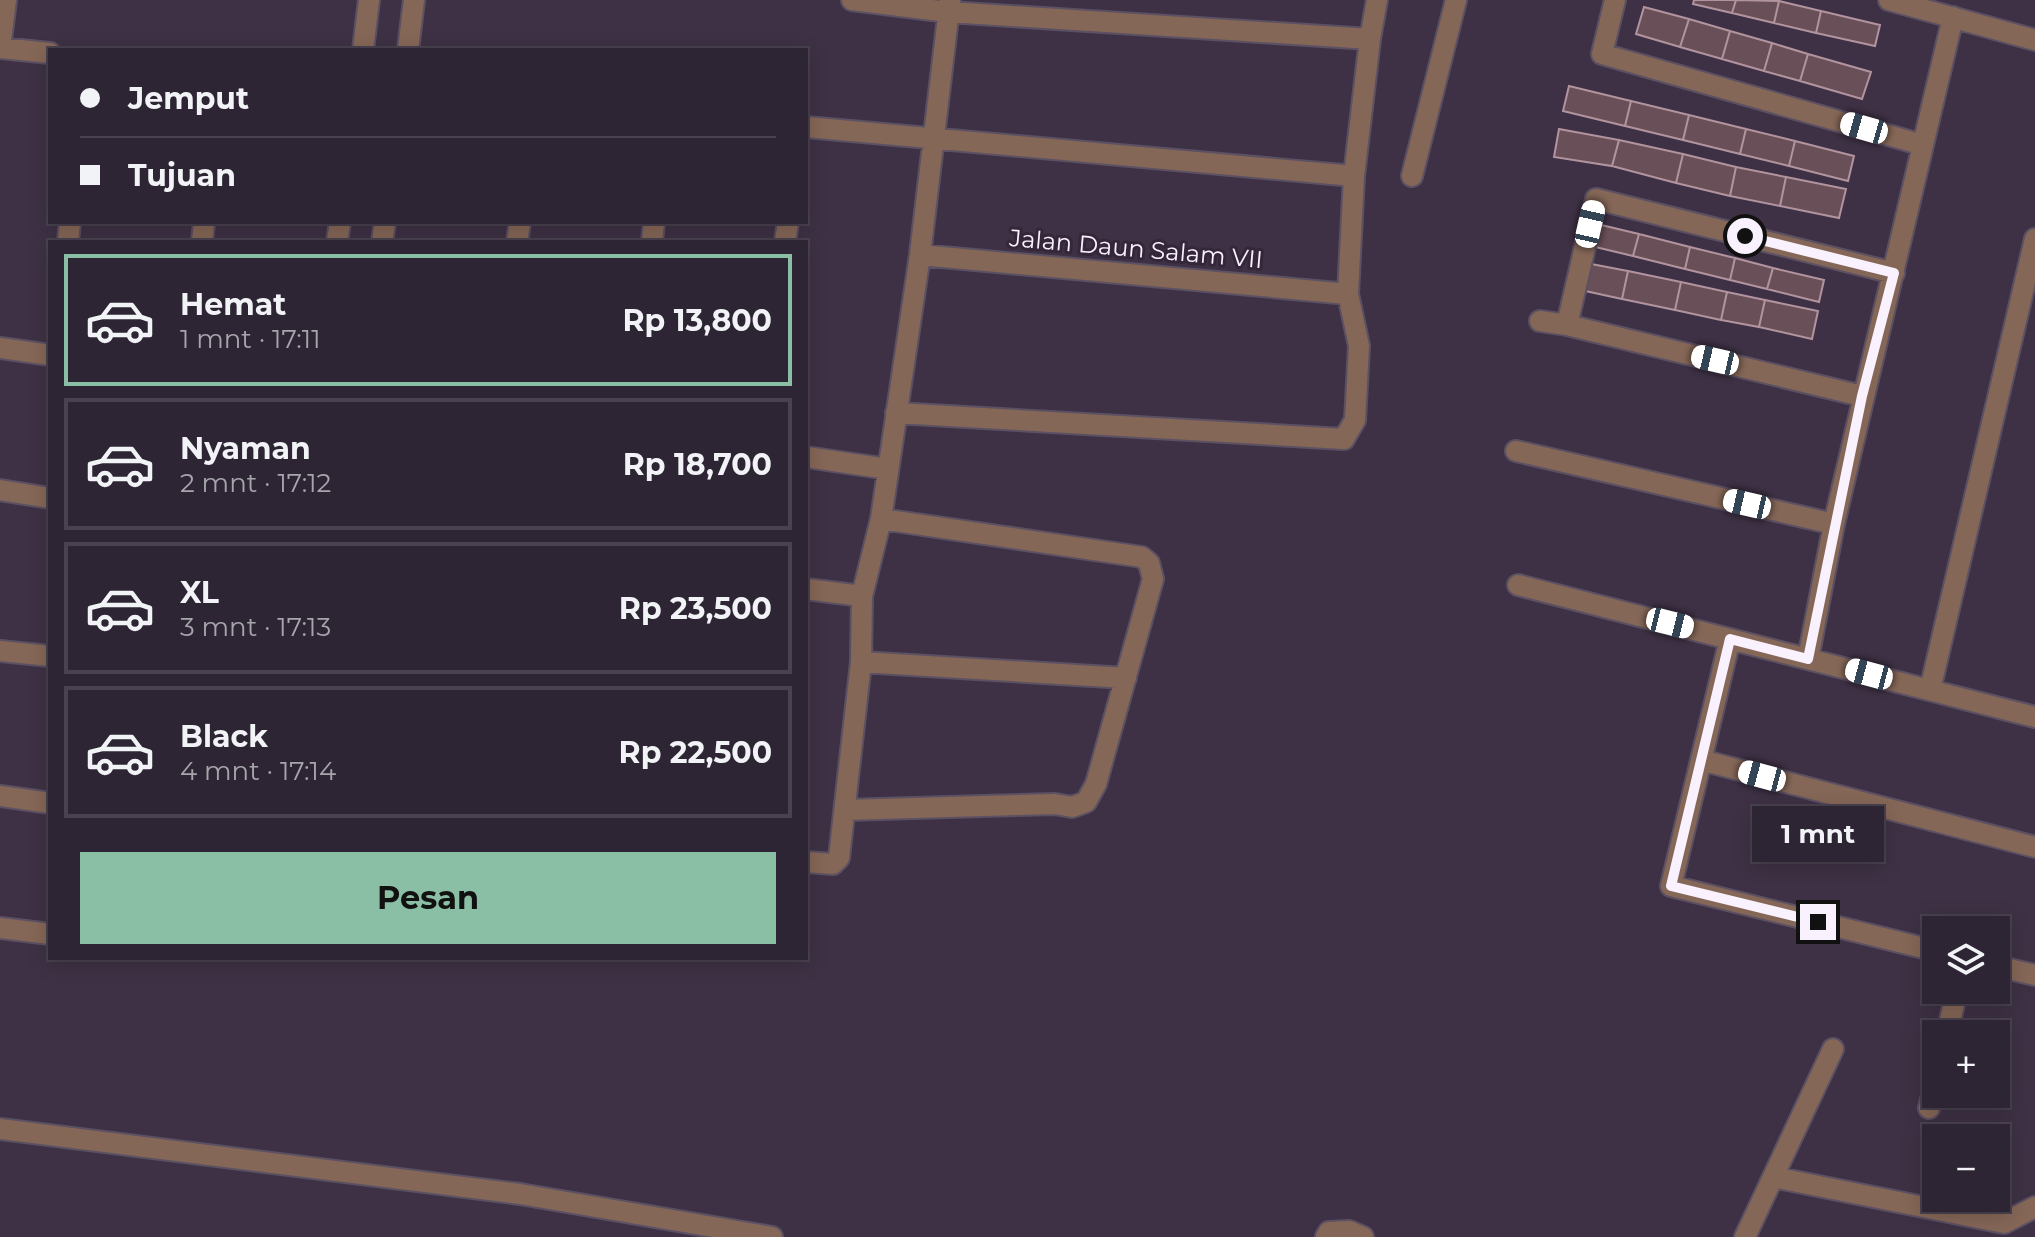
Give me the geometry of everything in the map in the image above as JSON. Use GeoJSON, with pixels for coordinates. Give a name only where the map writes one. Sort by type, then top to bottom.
{"type":"FeatureCollection","features":[{"type":"Feature","properties":{"kind":"street"},"geometry":{"type":"LineString","coordinates":[[6,0],[0,48],[48,53]]}},
{"type":"Feature","properties":{"kind":"street"},"geometry":{"type":"LineString","coordinates":[[363,48],[369,0]]}},
{"type":"Feature","properties":{"kind":"street"},"geometry":{"type":"LineString","coordinates":[[408,48],[414,0]]}},
{"type":"Feature","properties":{"kind":"street"},"geometry":{"type":"LineString","coordinates":[[852,0],[1370,39]]}},
{"type":"Feature","properties":{"kind":"street"},"geometry":{"type":"LineString","coordinates":[[896,413],[1344,439],[1355,420],[1359,346],[1348,294],[1354,176],[1377,0]]}},
{"type":"Feature","properties":{"kind":"street"},"geometry":{"type":"LineString","coordinates":[[1412,176],[1456,0]]}},
{"type":"Feature","properties":{"kind":"street"},"geometry":{"type":"LineString","coordinates":[[1615,0],[1602,54],[1923,145]]}},
{"type":"Feature","properties":{"kind":"street"},"geometry":{"type":"LineString","coordinates":[[1889,0],[2035,40]]}},
{"type":"Feature","properties":{"kind":"street"},"geometry":{"type":"LineString","coordinates":[[808,862],[836,862],[845,810],[861,662],[862,596],[881,519],[920,255],[949,6]]}},
{"type":"Feature","properties":{"kind":"street"},"geometry":{"type":"LineString","coordinates":[[1808,659],[1862,396],[1953,17]]}},
{"type":"Feature","properties":{"kind":"street"},"geometry":{"type":"LineString","coordinates":[[808,127],[1354,176]]}},
{"type":"Feature","properties":{"kind":"street"},"geometry":{"type":"LineString","coordinates":[[1567,325],[1596,199],[1894,273]]}},
{"type":"Feature","properties":{"kind":"street"},"geometry":{"type":"LineString","coordinates":[[1930,690],[2035,239]]}},
{"type":"Feature","properties":{"kind":"street","name":"Jalan Daun Salam VII"},"geometry":{"type":"LineString","coordinates":[[920,255],[1348,294]]}},
{"type":"Feature","properties":{"kind":"street"},"geometry":{"type":"LineString","coordinates":[[1540,321],[1862,396]]}},
{"type":"Feature","properties":{"kind":"street"},"geometry":{"type":"LineString","coordinates":[[0,348],[48,355]]}},
{"type":"Feature","properties":{"kind":"street"},"geometry":{"type":"LineString","coordinates":[[1516,451],[1834,524]]}},
{"type":"Feature","properties":{"kind":"street"},"geometry":{"type":"LineString","coordinates":[[808,457],[888,469]]}},
{"type":"Feature","properties":{"kind":"street"},"geometry":{"type":"LineString","coordinates":[[0,490],[48,498]]}},
{"type":"Feature","properties":{"kind":"street"},"geometry":{"type":"LineString","coordinates":[[845,810],[1055,804],[1072,807],[1086,802],[1096,784],[1153,579],[1149,563],[1132,556],[881,519]]}},
{"type":"Feature","properties":{"kind":"street"},"geometry":{"type":"LineString","coordinates":[[1518,585],[2035,717]]}},
{"type":"Feature","properties":{"kind":"street"},"geometry":{"type":"LineString","coordinates":[[808,589],[862,596]]}},
{"type":"Feature","properties":{"kind":"street"},"geometry":{"type":"LineString","coordinates":[[1730,639],[1671,886],[1922,948]]}},
{"type":"Feature","properties":{"kind":"street"},"geometry":{"type":"LineString","coordinates":[[0,651],[48,656]]}},
{"type":"Feature","properties":{"kind":"street"},"geometry":{"type":"LineString","coordinates":[[861,662],[1126,678]]}},
{"type":"Feature","properties":{"kind":"street"},"geometry":{"type":"LineString","coordinates":[[1701,760],[2035,847]]}},
{"type":"Feature","properties":{"kind":"street"},"geometry":{"type":"LineString","coordinates":[[0,796],[48,803]]}},
{"type":"Feature","properties":{"kind":"street"},"geometry":{"type":"LineString","coordinates":[[0,928],[48,934]]}},
{"type":"Feature","properties":{"kind":"street"},"geometry":{"type":"LineString","coordinates":[[2010,969],[2035,975]]}},
{"type":"Feature","properties":{"kind":"street"},"geometry":{"type":"LineString","coordinates":[[1745,1237],[1833,1049]]}},
{"type":"Feature","properties":{"kind":"street"},"geometry":{"type":"LineString","coordinates":[[0,1129],[520,1194],[696,1230],[772,1237]]}},
{"type":"Feature","properties":{"kind":"street"},"geometry":{"type":"LineString","coordinates":[[1773,1177],[2004,1223],[2035,1207]]}},
{"type":"Feature","properties":{"kind":"street"},"geometry":{"type":"LineString","coordinates":[[1326,1237],[1329,1232],[1337,1231],[1363,1237]]}},
{"type":"Feature","properties":{"kind":"building"},"geometry":{"type":"Polygon","coordinates":[[[1694,0],[1736,0],[1732,13],[1693,4],[1694,0]]]}},
{"type":"Feature","properties":{"kind":"building"},"geometry":{"type":"Polygon","coordinates":[[[1736,0],[1779,1],[1774,23],[1732,13],[1736,0]]]}},
{"type":"Feature","properties":{"kind":"building"},"geometry":{"type":"Polygon","coordinates":[[[1779,1],[1821,11],[1816,33],[1774,23],[1779,1]]]}},
{"type":"Feature","properties":{"kind":"building"},"geometry":{"type":"Polygon","coordinates":[[[1644,7],[1689,19],[1680,47],[1636,34],[1644,7]]]}},
{"type":"Feature","properties":{"kind":"building"},"geometry":{"type":"Polygon","coordinates":[[[1821,11],[1880,25],[1875,46],[1816,33],[1821,11]]]}},
{"type":"Feature","properties":{"kind":"building"},"geometry":{"type":"Polygon","coordinates":[[[1689,19],[1730,31],[1722,59],[1680,47],[1689,19]]]}},
{"type":"Feature","properties":{"kind":"building"},"geometry":{"type":"Polygon","coordinates":[[[1730,31],[1772,43],[1764,71],[1722,59],[1730,31]]]}},
{"type":"Feature","properties":{"kind":"building"},"geometry":{"type":"Polygon","coordinates":[[[1772,43],[1808,54],[1800,81],[1764,71],[1772,43]]]}},
{"type":"Feature","properties":{"kind":"building"},"geometry":{"type":"Polygon","coordinates":[[[1808,54],[1871,72],[1862,99],[1800,81],[1808,54]]]}},
{"type":"Feature","properties":{"kind":"building"},"geometry":{"type":"Polygon","coordinates":[[[1569,86],[1631,101],[1625,126],[1563,111],[1569,86]]]}},
{"type":"Feature","properties":{"kind":"building"},"geometry":{"type":"Polygon","coordinates":[[[1631,101],[1689,115],[1683,140],[1625,126],[1631,101]]]}},
{"type":"Feature","properties":{"kind":"building"},"geometry":{"type":"Polygon","coordinates":[[[1689,115],[1746,129],[1740,154],[1683,140],[1689,115]]]}},
{"type":"Feature","properties":{"kind":"building"},"geometry":{"type":"Polygon","coordinates":[[[1559,129],[1619,140],[1612,166],[1554,157],[1559,129]]]}},
{"type":"Feature","properties":{"kind":"building"},"geometry":{"type":"Polygon","coordinates":[[[1746,129],[1795,141],[1789,166],[1740,154],[1746,129]]]}},
{"type":"Feature","properties":{"kind":"building"},"geometry":{"type":"Polygon","coordinates":[[[1619,140],[1683,154],[1676,183],[1612,166],[1619,140]]]}},
{"type":"Feature","properties":{"kind":"building"},"geometry":{"type":"Polygon","coordinates":[[[1795,141],[1854,156],[1848,181],[1789,166],[1795,141]]]}},
{"type":"Feature","properties":{"kind":"building"},"geometry":{"type":"Polygon","coordinates":[[[1683,154],[1736,167],[1730,196],[1676,183],[1683,154]]]}},
{"type":"Feature","properties":{"kind":"building"},"geometry":{"type":"Polygon","coordinates":[[[1736,167],[1786,177],[1780,206],[1730,196],[1736,167]]]}},
{"type":"Feature","properties":{"kind":"building"},"geometry":{"type":"Polygon","coordinates":[[[1786,177],[1846,189],[1839,218],[1780,206],[1786,177]]]}},
{"type":"Feature","properties":{"kind":"building"},"geometry":{"type":"Polygon","coordinates":[[[1593,223],[1639,234],[1633,256],[1587,245],[1593,223]]]}},
{"type":"Feature","properties":{"kind":"building"},"geometry":{"type":"Polygon","coordinates":[[[1639,234],[1690,247],[1685,269],[1633,256],[1639,234]]]}},
{"type":"Feature","properties":{"kind":"building"},"geometry":{"type":"Polygon","coordinates":[[[1690,247],[1735,258],[1730,280],[1685,269],[1690,247]]]}},
{"type":"Feature","properties":{"kind":"building"},"geometry":{"type":"Polygon","coordinates":[[[1735,258],[1773,268],[1767,289],[1730,280],[1735,258]]]}},
{"type":"Feature","properties":{"kind":"building"},"geometry":{"type":"Polygon","coordinates":[[[1581,262],[1628,271],[1622,299],[1576,289],[1581,262]]]}},
{"type":"Feature","properties":{"kind":"building"},"geometry":{"type":"Polygon","coordinates":[[[1773,268],[1824,280],[1819,302],[1767,289],[1773,268]]]}},
{"type":"Feature","properties":{"kind":"building"},"geometry":{"type":"Polygon","coordinates":[[[1628,271],[1681,282],[1675,310],[1622,299],[1628,271]]]}},
{"type":"Feature","properties":{"kind":"building"},"geometry":{"type":"Polygon","coordinates":[[[1681,282],[1727,292],[1721,320],[1675,310],[1681,282]]]}},
{"type":"Feature","properties":{"kind":"building"},"geometry":{"type":"Polygon","coordinates":[[[1727,292],[1765,300],[1759,327],[1721,320],[1727,292]]]}},
{"type":"Feature","properties":{"kind":"building"},"geometry":{"type":"Polygon","coordinates":[[[1765,300],[1818,311],[1812,339],[1759,327],[1765,300]]]}},
{"type":"Feature","properties":{"kind":"route"},"geometry":{"type":"LineString","coordinates":[[1745,236],[1894,273],[1862,396],[1808,659],[1730,639],[1671,886],[1818,922]]}}]}
